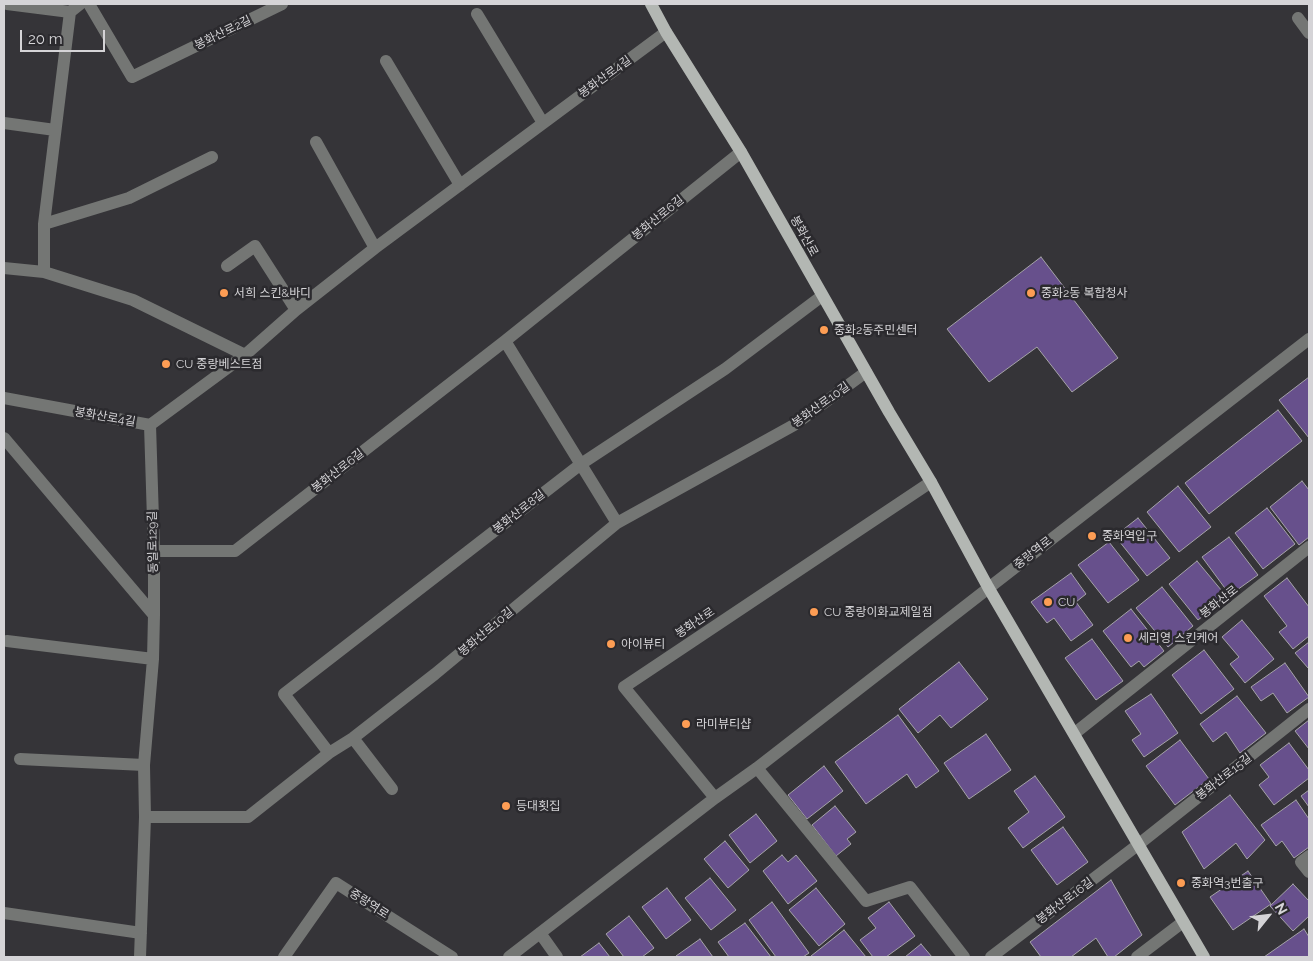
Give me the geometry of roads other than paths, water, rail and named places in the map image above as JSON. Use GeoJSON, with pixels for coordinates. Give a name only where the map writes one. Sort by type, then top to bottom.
{"type":"FeatureCollection","features":[{"type":"Feature","properties":{"kind":"main road","name":"봉화산로"},"geometry":{"type":"LineString","coordinates":[[651,4],[741,152],[822,296],[931,482],[988,588],[1075,733],[1204,957]]}},
{"type":"Feature","properties":{"kind":"street"},"geometry":{"type":"LineString","coordinates":[[7,4],[70,12]]}},
{"type":"Feature","properties":{"kind":"street"},"geometry":{"type":"LineString","coordinates":[[44,272],[44,224],[70,12],[80,4]]}},
{"type":"Feature","properties":{"kind":"street","name":"봉화산로2길"},"geometry":{"type":"LineString","coordinates":[[89,4],[132,77],[282,4]]}},
{"type":"Feature","properties":{"kind":"street"},"geometry":{"type":"LineString","coordinates":[[645,4],[663,26]]}},
{"type":"Feature","properties":{"kind":"street"},"geometry":{"type":"LineString","coordinates":[[656,4],[663,26]]}},
{"type":"Feature","properties":{"kind":"street"},"geometry":{"type":"LineString","coordinates":[[477,14],[543,123]]}},
{"type":"Feature","properties":{"kind":"street"},"geometry":{"type":"LineString","coordinates":[[1298,18],[1309,33]]}},
{"type":"Feature","properties":{"kind":"street","name":"봉화산로4길"},"geometry":{"type":"LineString","coordinates":[[4,398],[150,425],[245,355],[296,310],[375,248],[543,123],[663,26]]}},
{"type":"Feature","properties":{"kind":"street"},"geometry":{"type":"LineString","coordinates":[[386,61],[460,185]]}},
{"type":"Feature","properties":{"kind":"street"},"geometry":{"type":"LineString","coordinates":[[4,123],[55,130]]}},
{"type":"Feature","properties":{"kind":"street"},"geometry":{"type":"LineString","coordinates":[[316,142],[375,248]]}},
{"type":"Feature","properties":{"kind":"street","name":"봉화산로6길"},"geometry":{"type":"LineString","coordinates":[[154,551],[235,552],[506,341],[741,152]]}},
{"type":"Feature","properties":{"kind":"street"},"geometry":{"type":"LineString","coordinates":[[44,224],[129,198],[212,157]]}},
{"type":"Feature","properties":{"kind":"street"},"geometry":{"type":"LineString","coordinates":[[227,266],[255,246],[296,310]]}},
{"type":"Feature","properties":{"kind":"street"},"geometry":{"type":"LineString","coordinates":[[4,268],[44,272],[133,300],[245,355]]}},
{"type":"Feature","properties":{"kind":"street","name":"봉화산로8길"},"geometry":{"type":"LineString","coordinates":[[329,753],[284,694],[581,464],[725,369],[822,296]]}},
{"type":"Feature","properties":{"kind":"street","name":"중랑역로"},"geometry":{"type":"LineString","coordinates":[[509,957],[715,798],[757,768],[1309,339]]}},
{"type":"Feature","properties":{"kind":"street"},"geometry":{"type":"LineString","coordinates":[[506,341],[617,524]]}},
{"type":"Feature","properties":{"kind":"street","name":"봉화산로10길"},"geometry":{"type":"LineString","coordinates":[[145,817],[248,817],[329,753],[353,738],[435,674],[617,524],[794,426],[866,372]]}},
{"type":"Feature","properties":{"kind":"street","name":"동일로129길"},"geometry":{"type":"LineString","coordinates":[[140,957],[145,817],[144,765],[153,659],[154,615],[150,425]]}},
{"type":"Feature","properties":{"kind":"street"},"geometry":{"type":"LineString","coordinates":[[4,438],[154,615]]}},
{"type":"Feature","properties":{"kind":"street","name":"봉화산로"},"geometry":{"type":"LineString","coordinates":[[715,798],[624,687],[931,482]]}},
{"type":"Feature","properties":{"kind":"street","name":"봉화산로"},"geometry":{"type":"LineString","coordinates":[[1075,733],[1309,548]]}},
{"type":"Feature","properties":{"kind":"street"},"geometry":{"type":"LineString","coordinates":[[7,641],[153,659]]}},
{"type":"Feature","properties":{"kind":"street","name":"봉화산로15길"},"geometry":{"type":"LineString","coordinates":[[1139,844],[1309,710]]}},
{"type":"Feature","properties":{"kind":"street"},"geometry":{"type":"LineString","coordinates":[[353,738],[392,789]]}},
{"type":"Feature","properties":{"kind":"street"},"geometry":{"type":"LineString","coordinates":[[20,758],[144,765]]}},
{"type":"Feature","properties":{"kind":"street"},"geometry":{"type":"LineString","coordinates":[[757,768],[866,901],[910,886],[964,957]]}},
{"type":"Feature","properties":{"kind":"street","name":"봉화산로16길"},"geometry":{"type":"LineString","coordinates":[[991,957],[1139,844]]}},
{"type":"Feature","properties":{"kind":"street","name":"중랑역로"},"geometry":{"type":"LineString","coordinates":[[284,957],[336,883],[452,957]]}},
{"type":"Feature","properties":{"kind":"street"},"geometry":{"type":"LineString","coordinates":[[4,913],[141,933]]}},
{"type":"Feature","properties":{"kind":"street"},"geometry":{"type":"LineString","coordinates":[[1137,957],[1184,922]]}},
{"type":"Feature","properties":{"kind":"street"},"geometry":{"type":"LineString","coordinates":[[540,933],[557,957]]}},
{"type":"Feature","properties":{"kind":"place","name":"서희 스킨&바디"},"geometry":{"type":"Point","coordinates":[224,293]}},
{"type":"Feature","properties":{"kind":"place","name":"중화2동 복합청사"},"geometry":{"type":"Point","coordinates":[1031,293]}},
{"type":"Feature","properties":{"kind":"place","name":"중화2동주민센터"},"geometry":{"type":"Point","coordinates":[824,330]}},
{"type":"Feature","properties":{"kind":"place","name":"CU 중랑베스트점"},"geometry":{"type":"Point","coordinates":[166,364]}},
{"type":"Feature","properties":{"kind":"place","name":"중화역입구"},"geometry":{"type":"Point","coordinates":[1092,536]}},
{"type":"Feature","properties":{"kind":"place","name":"CU"},"geometry":{"type":"Point","coordinates":[1048,602]}},
{"type":"Feature","properties":{"kind":"place","name":"CU 중랑이화교제일점"},"geometry":{"type":"Point","coordinates":[814,612]}},
{"type":"Feature","properties":{"kind":"place","name":"세리영 스킨케어"},"geometry":{"type":"Point","coordinates":[1128,638]}},
{"type":"Feature","properties":{"kind":"place","name":"아이뷰티"},"geometry":{"type":"Point","coordinates":[611,644]}},
{"type":"Feature","properties":{"kind":"place","name":"라미뷰티샵"},"geometry":{"type":"Point","coordinates":[686,724]}},
{"type":"Feature","properties":{"kind":"place","name":"등대횟집"},"geometry":{"type":"Point","coordinates":[506,806]}},
{"type":"Feature","properties":{"kind":"place","name":"중화역3번출구"},"geometry":{"type":"Point","coordinates":[1181,883]}}]}
